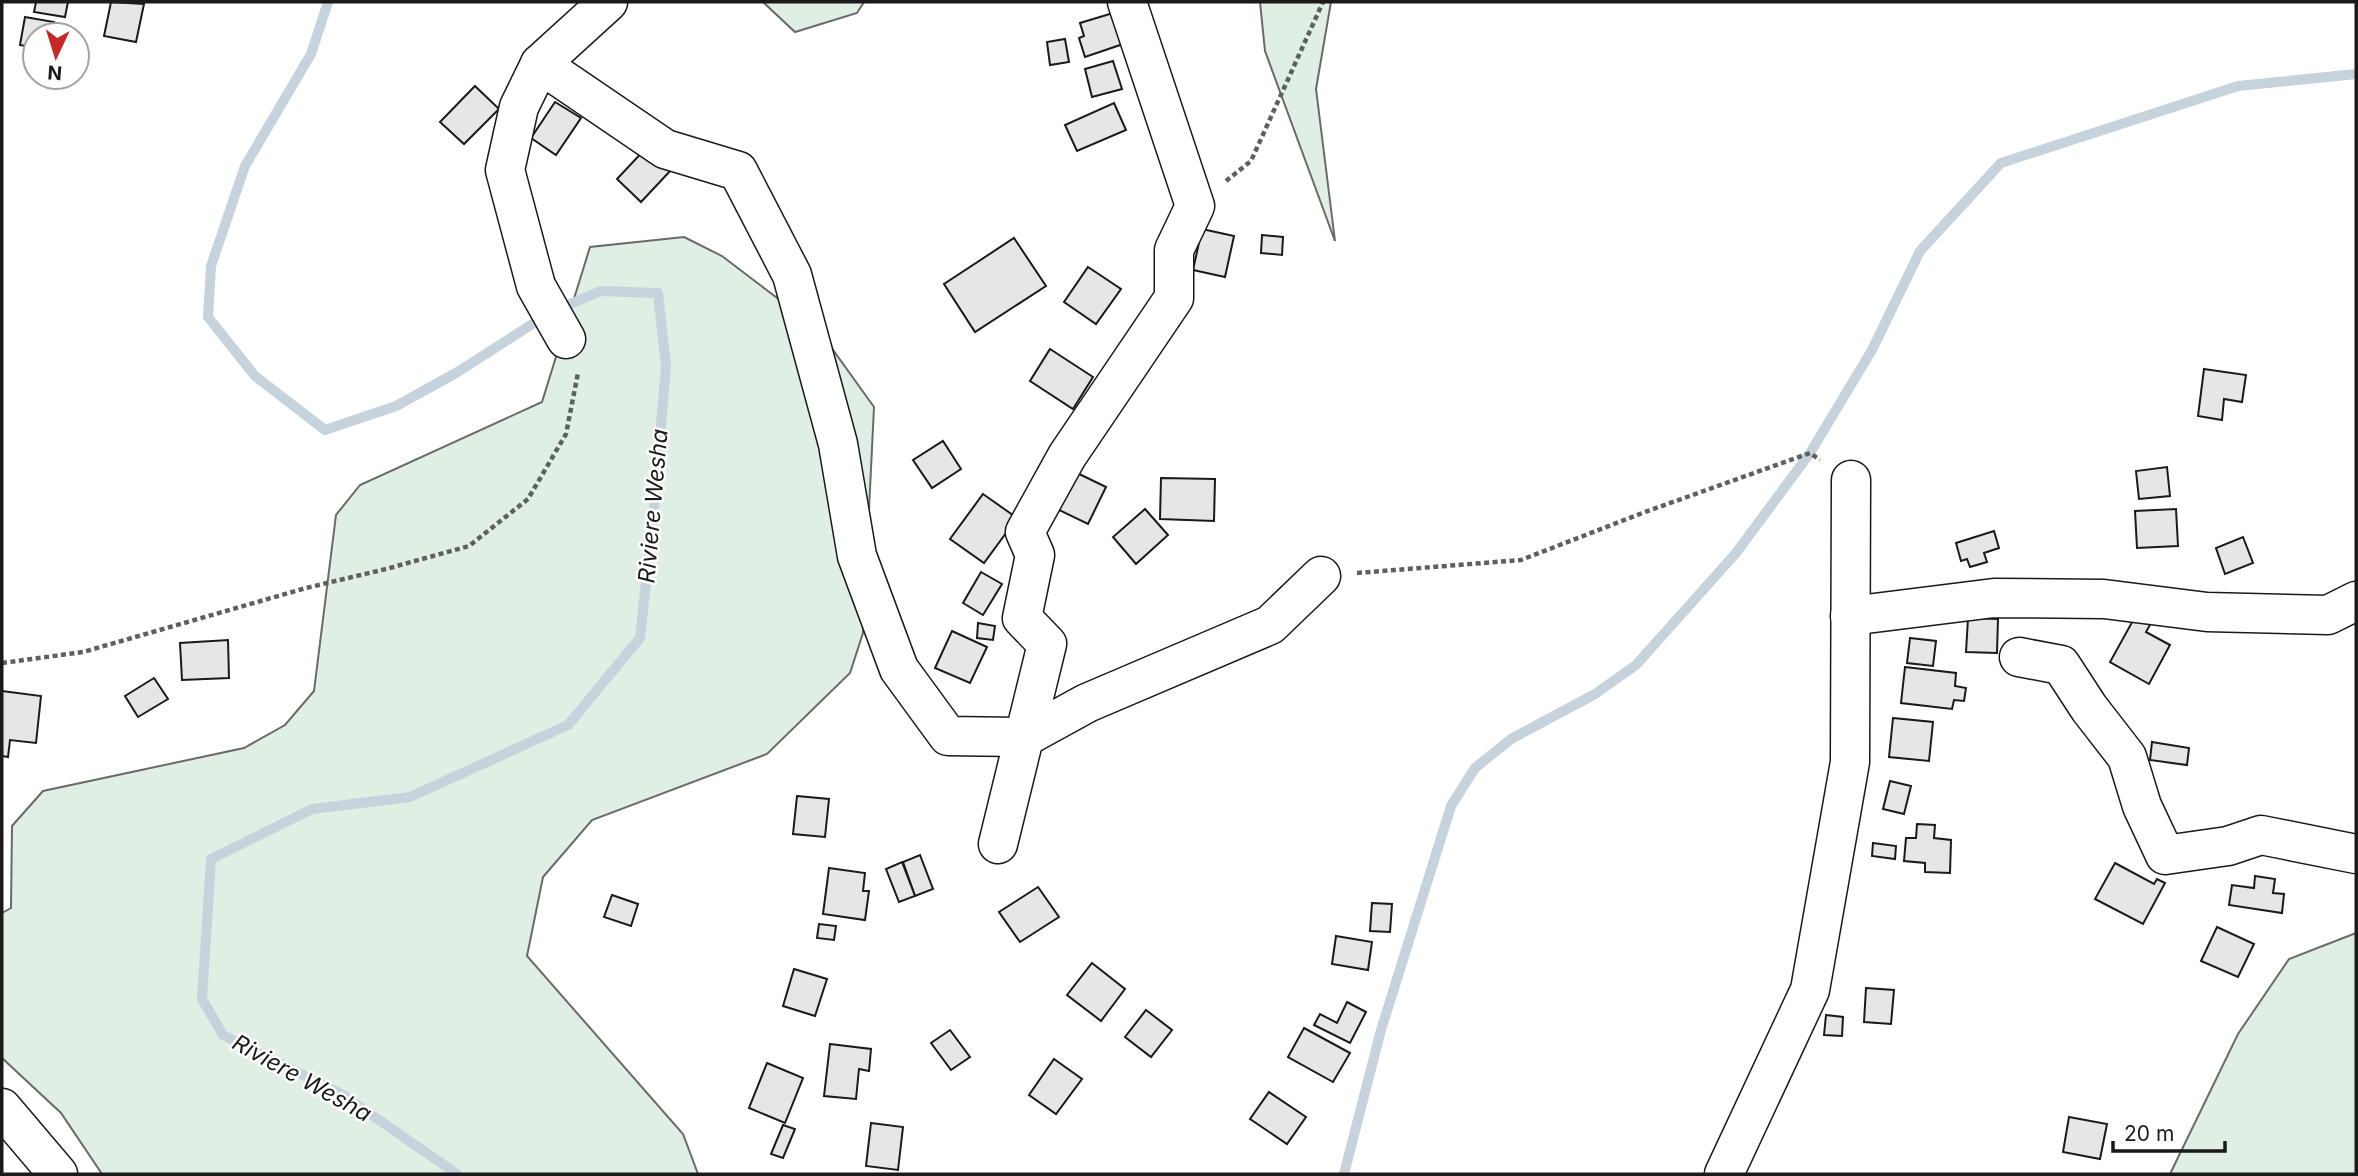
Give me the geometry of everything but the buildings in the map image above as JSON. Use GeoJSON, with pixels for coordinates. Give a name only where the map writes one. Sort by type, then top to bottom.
{"type":"FeatureCollection","features":[{"type":"Feature","properties":{"kind":"street"},"geometry":{"type":"LineString","coordinates":[[566,339],[536,286],[505,170],[519,107],[540,64],[608,2]]}},
{"type":"Feature","properties":{"kind":"street"},"geometry":{"type":"LineString","coordinates":[[999,844],[1047,644],[1023,618],[1035,555],[1025,532],[1067,456],[1174,298],[1174,250],[1195,206],[1127,2]]}},
{"type":"Feature","properties":{"kind":"street"},"geometry":{"type":"LineString","coordinates":[[540,64],[664,149],[738,171],[792,275],[838,444],[857,556],[899,669],[948,736],[1026,737],[1087,703],[1270,625],[1321,576]]}},
{"type":"Feature","properties":{"kind":"street"},"geometry":{"type":"LineString","coordinates":[[1724,1174],[1810,990],[1850,762],[1850,480]]}},
{"type":"Feature","properties":{"kind":"street"},"geometry":{"type":"LineString","coordinates":[[1850,616],[1994,598],[2104,599],[2207,612],[2328,615],[2356,601]]}},
{"type":"Feature","properties":{"kind":"street"},"geometry":{"type":"LineString","coordinates":[[2019,657],[2062,665],[2089,708],[2127,757],[2142,806],[2165,855],[2228,846],[2261,835],[2356,854]]}},
{"type":"Feature","properties":{"kind":"street"},"geometry":{"type":"LineString","coordinates":[[2,1108],[58,1174]]}},
{"type":"Feature","properties":{"kind":"path"},"geometry":{"type":"LineString","coordinates":[[1195,206],[1251,161],[1323,2]]}},
{"type":"Feature","properties":{"kind":"path"},"geometry":{"type":"LineString","coordinates":[[2,663],[83,652],[306,588],[469,546],[528,499],[566,434],[579,376],[566,339]]}},
{"type":"Feature","properties":{"kind":"path"},"geometry":{"type":"LineString","coordinates":[[1321,576],[1521,560],[1810,453],[1850,480]]}},
{"type":"Feature","properties":{"kind":"green space"},"geometry":{"type":"Polygon","coordinates":[[[763,2],[864,2],[857,13],[795,32],[763,2]]]}},
{"type":"Feature","properties":{"kind":"green space"},"geometry":{"type":"Polygon","coordinates":[[[1260,2],[1331,2],[1316,89],[1335,241],[1265,51],[1260,2]]]}},
{"type":"Feature","properties":{"kind":"green space"},"geometry":{"type":"Polygon","coordinates":[[[684,237],[722,256],[818,329],[874,407],[863,633],[850,673],[767,754],[592,820],[543,877],[527,956],[683,1134],[698,1174],[102,1174],[61,1113],[2,1058],[2,913],[11,908],[12,826],[43,791],[244,748],[285,725],[314,691],[336,515],[360,485],[542,402],[590,247],[684,237]]]}},
{"type":"Feature","properties":{"kind":"green space"},"geometry":{"type":"Polygon","coordinates":[[[2356,933],[2356,1174],[2170,1174],[2238,1034],[2289,959],[2356,933]]]}},
{"type":"Feature","properties":{"kind":"waterway","name":"Riviere Wesha"},"geometry":{"type":"LineString","coordinates":[[328,2],[311,54],[245,166],[211,266],[208,317],[255,376],[325,430],[396,406],[456,373],[551,312],[601,291],[658,293],[666,366],[640,638],[568,725],[410,797],[312,809],[211,859],[202,999],[223,1035],[343,1095],[457,1174]]}},
{"type":"Feature","properties":{"kind":"waterway"},"geometry":{"type":"LineString","coordinates":[[1344,1174],[1381,1030],[1451,806],[1475,768],[1511,739],[1595,694],[1636,665],[1736,553],[1810,453],[1872,350],[1920,251],[2001,163],[2238,86],[2356,74]]}}]}
